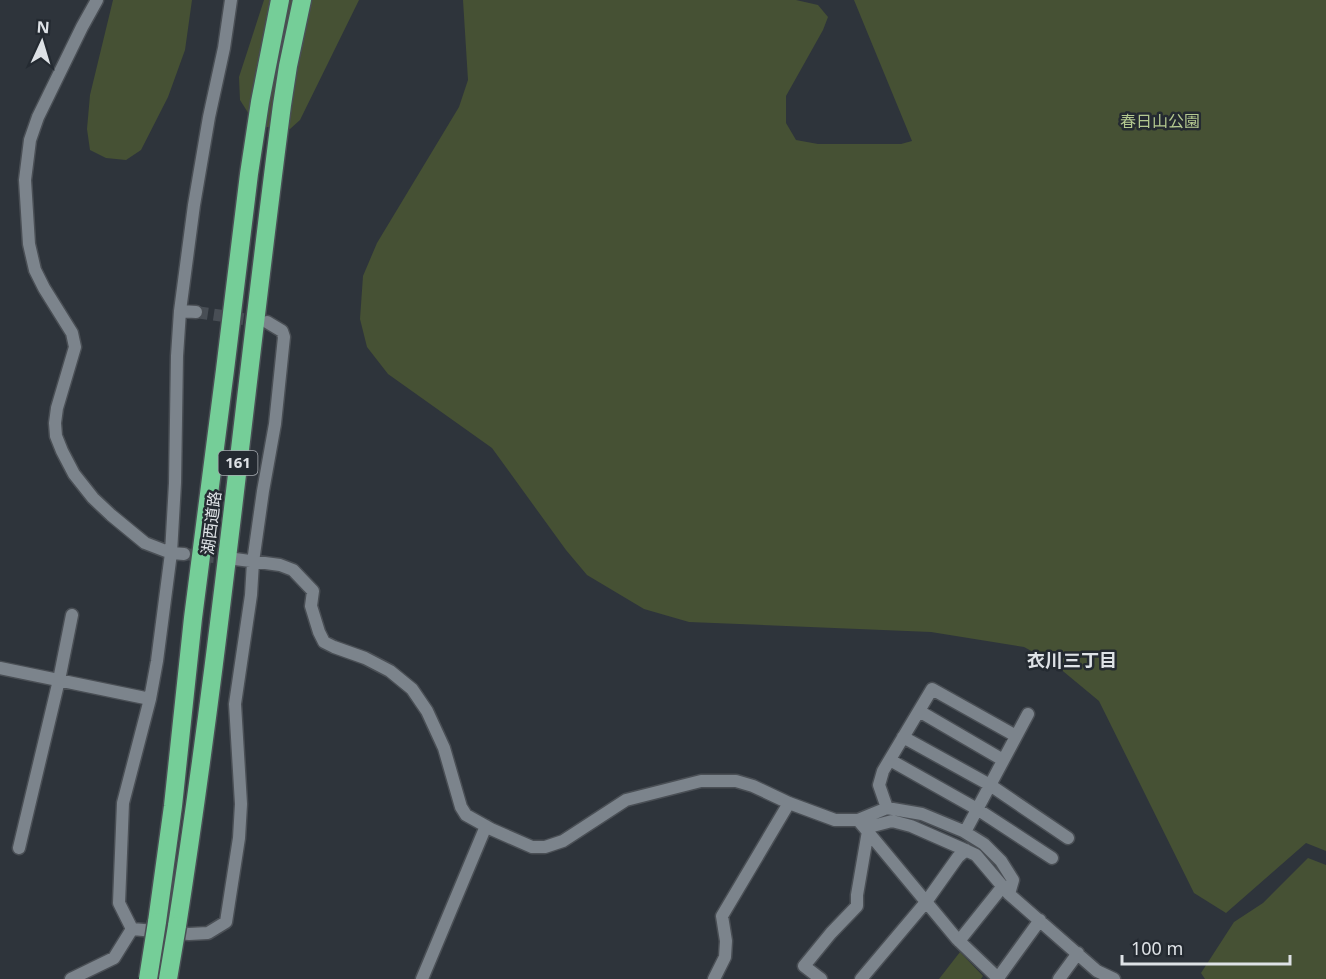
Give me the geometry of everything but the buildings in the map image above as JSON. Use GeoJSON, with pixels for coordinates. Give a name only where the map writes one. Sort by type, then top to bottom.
{"type":"FeatureCollection","features":[{"type":"Feature","properties":{"kind":"highway","name":"湖西道路"},"geometry":{"type":"LineString","coordinates":[[148,979],[173,806],[193,618],[249,174],[280,0]]}},
{"type":"Feature","properties":{"kind":"highway","name":"湖西道路"},"geometry":{"type":"LineString","coordinates":[[168,979],[195,809],[209,702],[282,105],[302,0]]}},
{"type":"Feature","properties":{"kind":"street"},"geometry":{"type":"LineString","coordinates":[[97,0],[38,117],[30,140],[25,180],[29,244],[35,270],[72,333],[75,347],[57,408],[56,436],[74,474],[93,498],[111,515],[145,543],[171,553],[184,554]]}},
{"type":"Feature","properties":{"kind":"street"},"geometry":{"type":"LineString","coordinates":[[132,929],[119,903],[123,803],[150,699],[157,661],[171,553],[180,311],[194,205],[231,0]]}},
{"type":"Feature","properties":{"kind":"street"},"geometry":{"type":"LineString","coordinates":[[180,311],[196,312]]}},
{"type":"Feature","properties":{"kind":"street"},"geometry":{"type":"LineString","coordinates":[[132,929],[189,934],[208,933],[226,922],[239,838],[241,804],[235,705],[262,491],[275,424],[284,337],[282,331],[267,322]]}},
{"type":"Feature","properties":{"kind":"street"},"geometry":{"type":"LineString","coordinates":[[235,560],[280,565],[293,570],[313,591],[311,606],[324,642],[365,658],[390,671],[412,689],[427,711],[444,748],[461,807],[466,815],[532,848],[562,841],[626,800],[700,781],[736,781],[835,820],[864,826],[892,821],[911,826],[976,855],[1006,890],[1097,970],[1114,979]]}},
{"type":"Feature","properties":{"kind":"street"},"geometry":{"type":"LineString","coordinates":[[19,848],[72,615]]}},
{"type":"Feature","properties":{"kind":"street"},"geometry":{"type":"LineString","coordinates":[[0,668],[150,699]]}},
{"type":"Feature","properties":{"kind":"street"},"geometry":{"type":"LineString","coordinates":[[887,808],[879,785],[883,771],[932,689],[1016,736]]}},
{"type":"Feature","properties":{"kind":"street"},"geometry":{"type":"LineString","coordinates":[[919,711],[1003,760]]}},
{"type":"Feature","properties":{"kind":"street"},"geometry":{"type":"LineString","coordinates":[[965,832],[1028,714]]}},
{"type":"Feature","properties":{"kind":"street"},"geometry":{"type":"LineString","coordinates":[[903,737],[990,785],[1068,838]]}},
{"type":"Feature","properties":{"kind":"street"},"geometry":{"type":"LineString","coordinates":[[890,760],[977,809],[1052,858]]}},
{"type":"Feature","properties":{"kind":"street"},"geometry":{"type":"LineString","coordinates":[[714,979],[725,957],[726,941],[722,916],[789,803]]}},
{"type":"Feature","properties":{"kind":"street"},"geometry":{"type":"LineString","coordinates":[[821,979],[804,966],[831,933],[858,906],[857,895],[864,826],[887,808],[922,814],[965,832],[984,844],[1001,861],[1013,880],[959,941]]}},
{"type":"Feature","properties":{"kind":"street"},"geometry":{"type":"LineString","coordinates":[[422,979],[486,826]]}},
{"type":"Feature","properties":{"kind":"street"},"geometry":{"type":"LineString","coordinates":[[864,826],[959,941],[998,978],[1040,920]]}},
{"type":"Feature","properties":{"kind":"street"},"geometry":{"type":"LineString","coordinates":[[861,979],[926,902],[958,857],[966,850]]}},
{"type":"Feature","properties":{"kind":"street"},"geometry":{"type":"LineString","coordinates":[[71,979],[114,958],[132,929]]}},
{"type":"Feature","properties":{"kind":"street"},"geometry":{"type":"LineString","coordinates":[[1059,979],[1078,953]]}},
{"type":"Feature","properties":{"kind":"green space"},"geometry":{"type":"Polygon","coordinates":[[[113,0],[192,0],[185,50],[168,97],[141,150],[126,160],[106,158],[90,150],[87,129],[90,95],[113,0]]]}},
{"type":"Feature","properties":{"kind":"green space"},"geometry":{"type":"Polygon","coordinates":[[[264,0],[359,0],[300,120],[290,129],[267,127],[252,119],[240,100],[239,77],[264,0]]]}},
{"type":"Feature","properties":{"kind":"green space","name":"春日山公園"},"geometry":{"type":"Polygon","coordinates":[[[463,0],[796,0],[818,5],[828,17],[786,96],[786,123],[796,140],[818,144],[901,144],[912,141],[854,0],[1326,0],[1326,851],[1306,843],[1226,913],[1194,893],[1099,701],[1052,662],[1024,647],[931,632],[689,622],[644,609],[587,575],[566,550],[492,448],[388,374],[367,347],[360,319],[363,276],[377,243],[459,107],[468,80],[463,0]]]}},
{"type":"Feature","properties":{"kind":"green space"},"geometry":{"type":"Polygon","coordinates":[[[1308,858],[1326,865],[1326,979],[1205,979],[1201,973],[1234,922],[1263,903],[1308,858]]]}},
{"type":"Feature","properties":{"kind":"green space"},"geometry":{"type":"Polygon","coordinates":[[[960,952],[983,976],[981,979],[939,979],[960,952]]]}},
{"type":"Feature","properties":{"kind":"tunnel"},"geometry":{"type":"LineString","coordinates":[[196,312],[263,322]]}},
{"type":"Feature","properties":{"kind":"tunnel"},"geometry":{"type":"LineString","coordinates":[[184,554],[234,559]]}},
{"type":"Feature","properties":{"kind":"district","name":"衣川三丁目"},"geometry":{"type":"Point","coordinates":[1072,661]}}]}
